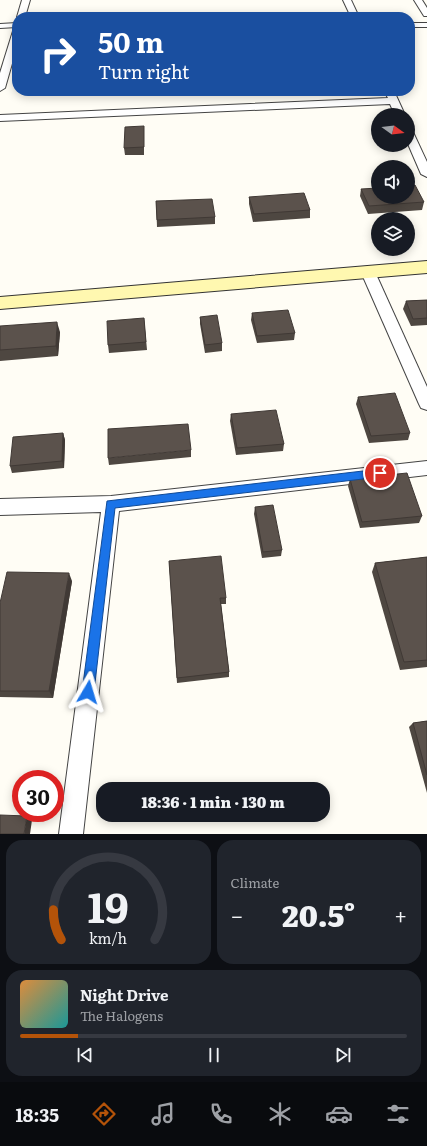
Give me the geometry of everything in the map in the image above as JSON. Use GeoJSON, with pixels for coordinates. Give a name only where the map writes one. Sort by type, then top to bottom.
{"type":"FeatureCollection","features":[{"type":"Feature","properties":{"kind":"street"},"geometry":{"type":"LineString","coordinates":[[22,12],[26,0]]}},
{"type":"Feature","properties":{"kind":"street"},"geometry":{"type":"LineString","coordinates":[[347,0],[353,12]]}},
{"type":"Feature","properties":{"kind":"street"},"geometry":{"type":"LineString","coordinates":[[418,0],[427,14]]}},
{"type":"Feature","properties":{"kind":"street"},"geometry":{"type":"LineString","coordinates":[[0,26],[12,25]]}},
{"type":"Feature","properties":{"kind":"street"},"geometry":{"type":"LineString","coordinates":[[415,25],[427,25]]}},
{"type":"Feature","properties":{"kind":"street"},"geometry":{"type":"LineString","coordinates":[[0,88],[12,53]]}},
{"type":"Feature","properties":{"kind":"street"},"geometry":{"type":"LineString","coordinates":[[392,96],[397,108]]}},
{"type":"Feature","properties":{"kind":"street"},"geometry":{"type":"LineString","coordinates":[[0,118],[394,101]]}},
{"type":"Feature","properties":{"kind":"street"},"geometry":{"type":"LineString","coordinates":[[415,147],[427,174]]}},
{"type":"Feature","properties":{"kind":"street"},"geometry":{"type":"LineString","coordinates":[[0,303],[427,267]]}},
{"type":"Feature","properties":{"kind":"street"},"geometry":{"type":"LineString","coordinates":[[368,272],[427,404]]}},
{"type":"Feature","properties":{"kind":"street"},"geometry":{"type":"LineString","coordinates":[[0,507],[111,504],[427,468]]}},
{"type":"Feature","properties":{"kind":"street"},"geometry":{"type":"LineString","coordinates":[[71,834],[111,504]]}},
{"type":"Feature","properties":{"kind":"building"},"geometry":{"type":"Polygon","coordinates":[[[144,126],[144,147],[124,148],[125,127],[144,126]]]}},
{"type":"Feature","properties":{"kind":"building"},"geometry":{"type":"Polygon","coordinates":[[[415,185],[424,202],[415,203],[415,185]]]}},
{"type":"Feature","properties":{"kind":"building"},"geometry":{"type":"Polygon","coordinates":[[[371,188],[371,204],[396,204],[369,206],[361,189],[371,188]]]}},
{"type":"Feature","properties":{"kind":"building"},"geometry":{"type":"Polygon","coordinates":[[[304,193],[310,210],[254,214],[249,197],[304,193]]]}},
{"type":"Feature","properties":{"kind":"building"},"geometry":{"type":"Polygon","coordinates":[[[212,199],[215,217],[157,220],[156,201],[212,199]]]}},
{"type":"Feature","properties":{"kind":"building"},"geometry":{"type":"Polygon","coordinates":[[[427,300],[427,318],[413,319],[406,301],[427,300]]]}},
{"type":"Feature","properties":{"kind":"building"},"geometry":{"type":"Polygon","coordinates":[[[288,310],[295,333],[257,336],[252,313],[288,310]]]}},
{"type":"Feature","properties":{"kind":"building"},"geometry":{"type":"Polygon","coordinates":[[[217,315],[222,343],[205,345],[200,317],[217,315]]]}},
{"type":"Feature","properties":{"kind":"building"},"geometry":{"type":"Polygon","coordinates":[[[144,318],[146,342],[108,345],[107,321],[144,318]]]}},
{"type":"Feature","properties":{"kind":"building"},"geometry":{"type":"Polygon","coordinates":[[[57,322],[56,346],[0,350],[0,326],[57,322]]]}},
{"type":"Feature","properties":{"kind":"building"},"geometry":{"type":"Polygon","coordinates":[[[395,393],[410,433],[371,436],[358,397],[395,393]]]}},
{"type":"Feature","properties":{"kind":"building"},"geometry":{"type":"Polygon","coordinates":[[[276,410],[284,444],[237,448],[231,414],[276,410]]]}},
{"type":"Feature","properties":{"kind":"building"},"geometry":{"type":"Polygon","coordinates":[[[188,424],[191,450],[108,458],[108,429],[188,424]]]}},
{"type":"Feature","properties":{"kind":"building"},"geometry":{"type":"Polygon","coordinates":[[[63,433],[62,461],[10,466],[13,437],[63,433]]]}},
{"type":"Feature","properties":{"kind":"building"},"geometry":{"type":"Polygon","coordinates":[[[407,473],[422,516],[362,522],[350,479],[407,473]]]}},
{"type":"Feature","properties":{"kind":"building"},"geometry":{"type":"Polygon","coordinates":[[[273,505],[282,550],[263,552],[255,507],[273,505]]]}},
{"type":"Feature","properties":{"kind":"building"},"geometry":{"type":"Polygon","coordinates":[[[221,556],[226,598],[220,598],[229,672],[177,678],[169,561],[221,556]]]}},
{"type":"Feature","properties":{"kind":"building"},"geometry":{"type":"Polygon","coordinates":[[[427,557],[427,660],[404,662],[375,563],[427,557]]]}},
{"type":"Feature","properties":{"kind":"building"},"geometry":{"type":"Polygon","coordinates":[[[7,572],[69,573],[49,691],[0,691],[0,603],[7,572]]]}},
{"type":"Feature","properties":{"kind":"building"},"geometry":{"type":"Polygon","coordinates":[[[427,721],[427,775],[413,723],[427,721]]]}},
{"type":"Feature","properties":{"kind":"building"},"geometry":{"type":"Polygon","coordinates":[[[0,815],[12,815],[12,822],[26,822],[24,834],[0,834],[0,815]]]}},
{"type":"Feature","properties":{"kind":"route"},"geometry":{"type":"LineString","coordinates":[[88,692],[111,504],[380,473]]}}]}
